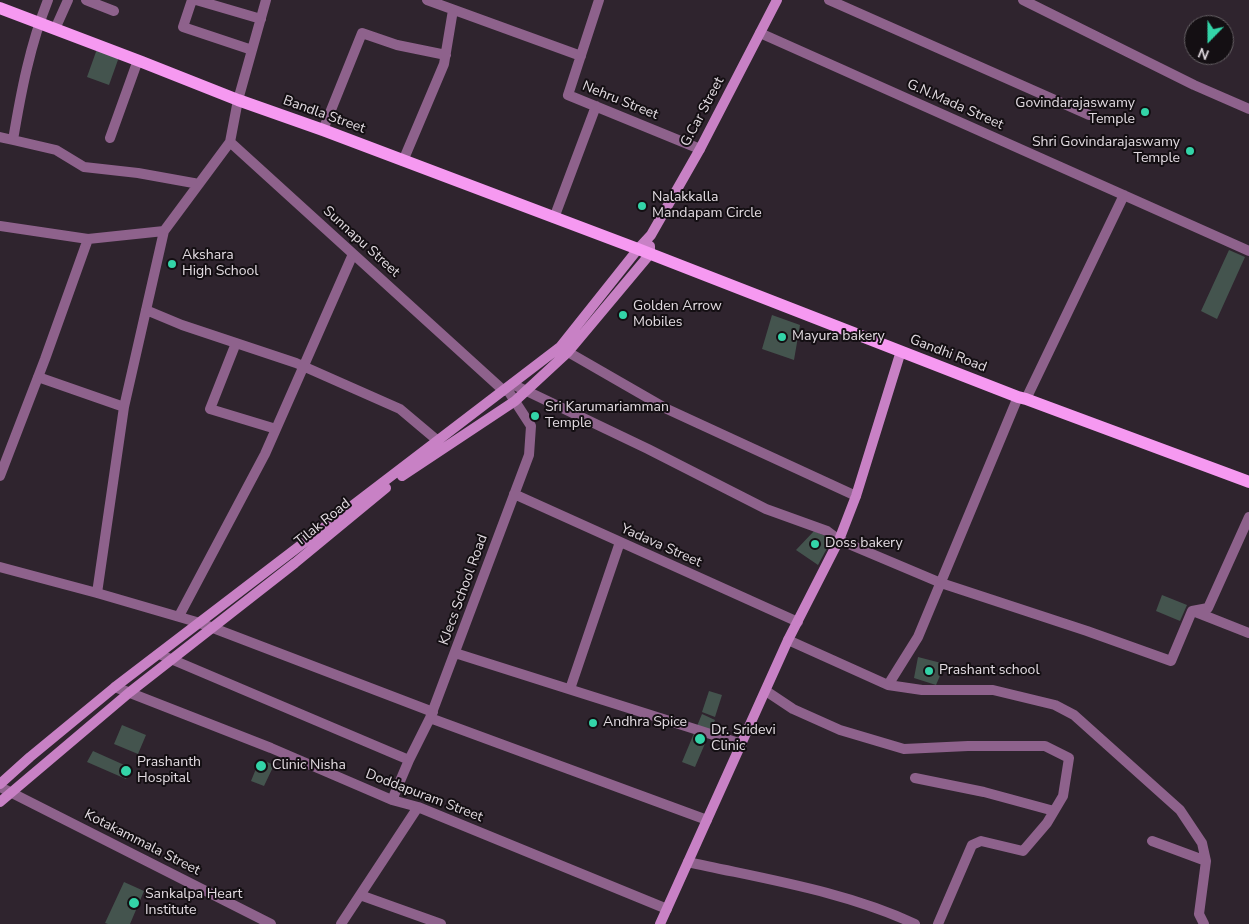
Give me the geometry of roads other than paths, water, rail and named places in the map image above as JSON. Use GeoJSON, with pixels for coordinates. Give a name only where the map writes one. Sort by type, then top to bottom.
{"type":"FeatureCollection","features":[{"type":"Feature","properties":{"kind":"main road","name":"G.Car Street"},"geometry":{"type":"LineString","coordinates":[[644,251],[650,236],[700,149],[776,0]]}},
{"type":"Feature","properties":{"kind":"main road","name":"Bandla Street"},"geometry":{"type":"LineString","coordinates":[[0,8],[238,100],[644,251]]}},
{"type":"Feature","properties":{"kind":"main road","name":"Gandhi Road"},"geometry":{"type":"LineString","coordinates":[[644,251],[1022,398],[1249,482]]}},
{"type":"Feature","properties":{"kind":"main road","name":"Tilak Road"},"geometry":{"type":"LineString","coordinates":[[0,802],[130,692],[295,563],[398,478],[516,401],[564,350],[644,251]]}},
{"type":"Feature","properties":{"kind":"main road","name":"Tilak Road"},"geometry":{"type":"LineString","coordinates":[[0,786],[30,757],[116,687],[284,557],[508,388],[564,350]]}},
{"type":"Feature","properties":{"kind":"main road"},"geometry":{"type":"LineString","coordinates":[[660,924],[788,640],[839,540],[856,496],[901,351]]}},
{"type":"Feature","properties":{"kind":"street"},"geometry":{"type":"LineString","coordinates":[[12,140],[23,80],[39,23],[48,0]]}},
{"type":"Feature","properties":{"kind":"street"},"geometry":{"type":"LineString","coordinates":[[55,29],[68,0]]}},
{"type":"Feature","properties":{"kind":"street"},"geometry":{"type":"LineString","coordinates":[[86,0],[114,11]]}},
{"type":"Feature","properties":{"kind":"street"},"geometry":{"type":"LineString","coordinates":[[192,0],[183,27],[252,50]]}},
{"type":"Feature","properties":{"kind":"street"},"geometry":{"type":"LineString","coordinates":[[196,0],[261,19]]}},
{"type":"Feature","properties":{"kind":"street"},"geometry":{"type":"LineString","coordinates":[[97,593],[124,407],[164,231],[230,142],[238,100],[266,0]]}},
{"type":"Feature","properties":{"kind":"street"},"geometry":{"type":"LineString","coordinates":[[427,0],[581,56]]}},
{"type":"Feature","properties":{"kind":"street","name":"Nehru Street"},"geometry":{"type":"LineString","coordinates":[[599,0],[568,95],[700,149]]}},
{"type":"Feature","properties":{"kind":"street"},"geometry":{"type":"LineString","coordinates":[[830,0],[1089,115]]}},
{"type":"Feature","properties":{"kind":"street"},"geometry":{"type":"LineString","coordinates":[[1023,0],[1194,85],[1249,109]]}},
{"type":"Feature","properties":{"kind":"street"},"geometry":{"type":"LineString","coordinates":[[403,161],[444,64],[453,10]]}},
{"type":"Feature","properties":{"kind":"street"},"geometry":{"type":"LineString","coordinates":[[322,130],[362,33],[396,45],[446,55]]}},
{"type":"Feature","properties":{"kind":"street","name":"G.N.Mada Street"},"geometry":{"type":"LineString","coordinates":[[760,33],[1249,251]]}},
{"type":"Feature","properties":{"kind":"street"},"geometry":{"type":"LineString","coordinates":[[110,138],[138,60]]}},
{"type":"Feature","properties":{"kind":"street"},"geometry":{"type":"LineString","coordinates":[[554,218],[596,106]]}},
{"type":"Feature","properties":{"kind":"street"},"geometry":{"type":"LineString","coordinates":[[0,137],[56,150],[84,167],[138,173],[199,184]]}},
{"type":"Feature","properties":{"kind":"street","name":"Sunnapu Street"},"geometry":{"type":"LineString","coordinates":[[230,142],[353,254],[508,388]]}},
{"type":"Feature","properties":{"kind":"street"},"geometry":{"type":"LineString","coordinates":[[888,685],[918,637],[1022,398],[1124,195]]}},
{"type":"Feature","properties":{"kind":"street"},"geometry":{"type":"LineString","coordinates":[[0,226],[88,239],[164,231]]}},
{"type":"Feature","properties":{"kind":"street"},"geometry":{"type":"LineString","coordinates":[[0,476],[38,378],[88,239]]}},
{"type":"Feature","properties":{"kind":"street"},"geometry":{"type":"LineString","coordinates":[[179,616],[265,454],[353,254]]}},
{"type":"Feature","properties":{"kind":"street"},"geometry":{"type":"LineString","coordinates":[[146,310],[182,325],[304,366],[400,409],[438,441]]}},
{"type":"Feature","properties":{"kind":"street"},"geometry":{"type":"LineString","coordinates":[[236,343],[210,409],[276,429]]}},
{"type":"Feature","properties":{"kind":"street"},"geometry":{"type":"LineString","coordinates":[[564,350],[667,409],[856,496]]}},
{"type":"Feature","properties":{"kind":"street"},"geometry":{"type":"LineString","coordinates":[[38,378],[124,407]]}},
{"type":"Feature","properties":{"kind":"street"},"geometry":{"type":"LineString","coordinates":[[508,388],[526,391],[648,449],[766,509],[827,531],[839,540],[941,583],[1087,630],[1171,661],[1192,611]]}},
{"type":"Feature","properties":{"kind":"street","name":"KJecs School Road"},"geometry":{"type":"LineString","coordinates":[[392,800],[409,760],[432,715],[528,455],[531,426],[508,388]]}},
{"type":"Feature","properties":{"kind":"street","name":"Yadava Street"},"geometry":{"type":"LineString","coordinates":[[514,494],[798,622]]}},
{"type":"Feature","properties":{"kind":"street"},"geometry":{"type":"LineString","coordinates":[[1192,611],[1208,608],[1249,517]]}},
{"type":"Feature","properties":{"kind":"street"},"geometry":{"type":"LineString","coordinates":[[570,689],[620,542]]}},
{"type":"Feature","properties":{"kind":"street"},"geometry":{"type":"LineString","coordinates":[[0,567],[200,623],[432,715],[707,820]]}},
{"type":"Feature","properties":{"kind":"street"},"geometry":{"type":"LineString","coordinates":[[1192,611],[1249,633]]}},
{"type":"Feature","properties":{"kind":"street"},"geometry":{"type":"LineString","coordinates":[[788,640],[888,685],[922,690],[993,690],[1055,705],[1074,715],[1180,810],[1202,843],[1206,861],[1200,914],[1204,924]]}},
{"type":"Feature","properties":{"kind":"street"},"geometry":{"type":"LineString","coordinates":[[455,653],[742,744]]}},
{"type":"Feature","properties":{"kind":"street"},"geometry":{"type":"LineString","coordinates":[[159,654],[409,760]]}},
{"type":"Feature","properties":{"kind":"street","name":"Doddapuram Street"},"geometry":{"type":"LineString","coordinates":[[116,687],[271,748],[392,800],[418,807],[667,909]]}},
{"type":"Feature","properties":{"kind":"street"},"geometry":{"type":"LineString","coordinates":[[766,691],[793,710],[840,730],[904,749],[968,746],[1044,746],[1069,758],[1063,796],[1047,823],[1023,851],[980,841],[972,845],[938,924]]}},
{"type":"Feature","properties":{"kind":"street"},"geometry":{"type":"LineString","coordinates":[[914,778],[984,792],[1054,810]]}},
{"type":"Feature","properties":{"kind":"street","name":"Kotakammala Street"},"geometry":{"type":"LineString","coordinates":[[0,786],[272,924]]}},
{"type":"Feature","properties":{"kind":"street"},"geometry":{"type":"LineString","coordinates":[[341,924],[418,807]]}},
{"type":"Feature","properties":{"kind":"street"},"geometry":{"type":"LineString","coordinates":[[1152,841],[1206,861]]}},
{"type":"Feature","properties":{"kind":"street"},"geometry":{"type":"LineString","coordinates":[[688,862],[835,894],[915,924]]}},
{"type":"Feature","properties":{"kind":"street"},"geometry":{"type":"LineString","coordinates":[[360,895],[441,924]]}},
{"type":"Feature","properties":{"kind":"place","name":"Govindarajaswamy Temple"},"geometry":{"type":"Point","coordinates":[1145,112]}},
{"type":"Feature","properties":{"kind":"place","name":"Shri Govindarajaswamy Temple"},"geometry":{"type":"Point","coordinates":[1190,151]}},
{"type":"Feature","properties":{"kind":"place","name":"Nalakkalla Mandapam Circle"},"geometry":{"type":"Point","coordinates":[642,206]}},
{"type":"Feature","properties":{"kind":"place","name":"Akshara High School"},"geometry":{"type":"Point","coordinates":[172,264]}},
{"type":"Feature","properties":{"kind":"place","name":"Golden Arrow Mobiles"},"geometry":{"type":"Point","coordinates":[623,315]}},
{"type":"Feature","properties":{"kind":"place","name":"Mayura bakery"},"geometry":{"type":"Point","coordinates":[782,337]}},
{"type":"Feature","properties":{"kind":"place","name":"Sri Karumariamman Temple"},"geometry":{"type":"Point","coordinates":[535,416]}},
{"type":"Feature","properties":{"kind":"place","name":"Doss bakery"},"geometry":{"type":"Point","coordinates":[815,544]}},
{"type":"Feature","properties":{"kind":"place","name":"Prashant school"},"geometry":{"type":"Point","coordinates":[929,671]}},
{"type":"Feature","properties":{"kind":"place","name":"Andhra Spice"},"geometry":{"type":"Point","coordinates":[593,723]}},
{"type":"Feature","properties":{"kind":"place","name":"Dr. Sridevi Clinic"},"geometry":{"type":"Point","coordinates":[700,739]}},
{"type":"Feature","properties":{"kind":"place","name":"Clinic Nisha"},"geometry":{"type":"Point","coordinates":[261,766]}},
{"type":"Feature","properties":{"kind":"place","name":"Prashanth Hospital"},"geometry":{"type":"Point","coordinates":[126,771]}},
{"type":"Feature","properties":{"kind":"place","name":"Sankalpa Heart Institute"},"geometry":{"type":"Point","coordinates":[134,903]}}]}
